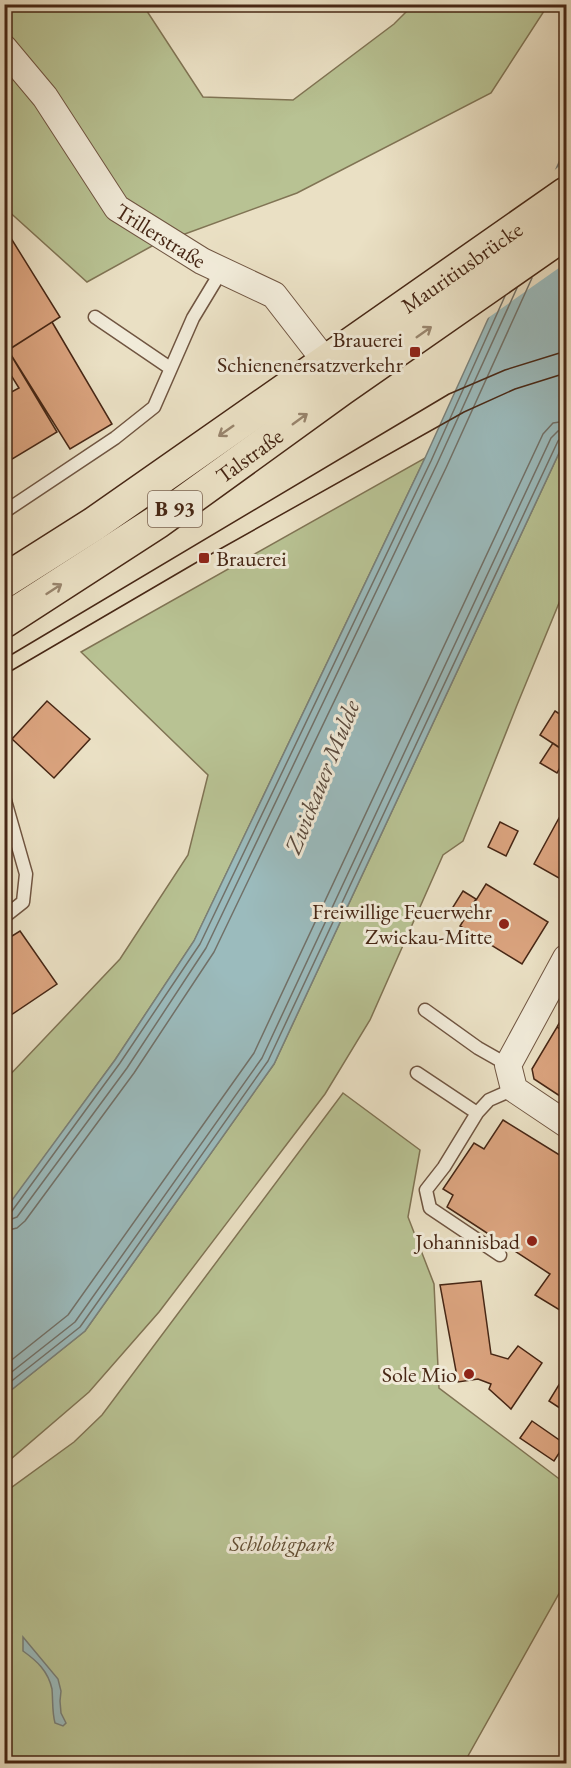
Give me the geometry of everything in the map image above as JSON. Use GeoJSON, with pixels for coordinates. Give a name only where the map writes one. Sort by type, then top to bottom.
{"type":"FeatureCollection","features":[{"type":"Feature","properties":{"kind":"main road","name":"Mauritiusbrücke"},"geometry":{"type":"LineString","coordinates":[[334,375],[384,321],[567,194]]}},
{"type":"Feature","properties":{"kind":"main road","name":"Mauritiusbrücke"},"geometry":{"type":"LineString","coordinates":[[334,375],[567,232]]}},
{"type":"Feature","properties":{"kind":"main road","name":"Talstraße"},"geometry":{"type":"LineString","coordinates":[[4,581],[334,375]]}},
{"type":"Feature","properties":{"kind":"main road","name":"Talstraße"},"geometry":{"type":"LineString","coordinates":[[4,621],[157,522],[334,375]]}},
{"type":"Feature","properties":{"kind":"street","name":"Trillerstraße"},"geometry":{"type":"LineString","coordinates":[[4,48],[45,97],[117,208],[202,261],[274,296],[334,375]]}},
{"type":"Feature","properties":{"kind":"street"},"geometry":{"type":"LineString","coordinates":[[567,958],[511,1077],[567,1124]]}},
{"type":"Feature","properties":{"kind":"lane"},"geometry":{"type":"LineString","coordinates":[[4,512],[115,438],[154,406],[193,318],[222,270]]}},
{"type":"Feature","properties":{"kind":"lane"},"geometry":{"type":"LineString","coordinates":[[95,317],[170,368]]}},
{"type":"Feature","properties":{"kind":"lane"},"geometry":{"type":"LineString","coordinates":[[4,797],[26,874],[23,902],[4,917]]}},
{"type":"Feature","properties":{"kind":"lane"},"geometry":{"type":"LineString","coordinates":[[425,1010],[478,1048],[511,1077],[477,1113],[444,1167],[426,1190],[430,1208],[500,1255]]}},
{"type":"Feature","properties":{"kind":"lane"},"geometry":{"type":"LineString","coordinates":[[417,1073],[477,1113]]}},
{"type":"Feature","properties":{"kind":"green space"},"geometry":{"type":"Polygon","coordinates":[[[5,5],[143,5],[203,97],[293,100],[394,24],[413,5],[556,5],[544,11],[491,93],[297,193],[152,246],[87,282],[5,208],[5,5]]]}},
{"type":"Feature","properties":{"kind":"green space"},"geometry":{"type":"Polygon","coordinates":[[[566,438],[566,586],[463,841],[443,855],[370,1020],[325,1094],[159,1312],[89,1392],[5,1464],[5,1395],[85,1331],[274,1064],[566,438]]]}},
{"type":"Feature","properties":{"kind":"green space"},"geometry":{"type":"Polygon","coordinates":[[[425,458],[194,941],[115,1060],[5,1211],[5,1080],[120,959],[188,855],[208,775],[81,652],[425,458]]]}},
{"type":"Feature","properties":{"kind":"green space","name":"Schlobigpark"},"geometry":{"type":"Polygon","coordinates":[[[343,1093],[420,1150],[408,1217],[434,1284],[439,1388],[566,1484],[566,1581],[464,1763],[5,1763],[4,1493],[74,1442],[102,1415],[343,1093]]]}},
{"type":"Feature","properties":{"kind":"water","name":"Zwickauer Mulde"},"geometry":{"type":"Polygon","coordinates":[[[566,147],[566,438],[274,1064],[85,1331],[5,1395],[4,1211],[115,1060],[194,941],[425,458],[566,147]]]}},
{"type":"Feature","properties":{"kind":"water"},"geometry":{"type":"Polygon","coordinates":[[[23,1637],[58,1679],[61,1691],[61,1713],[66,1723],[63,1726],[55,1723],[52,1689],[48,1677],[23,1651],[23,1637]]]}},
{"type":"Feature","properties":{"kind":"pier"},"geometry":{"type":"Polygon","coordinates":[[[566,161],[566,263],[485,320],[552,172],[566,161]]]}},
{"type":"Feature","properties":{"kind":"building"},"geometry":{"type":"Polygon","coordinates":[[[4,227],[60,317],[4,353],[4,227]]]}},
{"type":"Feature","properties":{"kind":"building"},"geometry":{"type":"Polygon","coordinates":[[[52,322],[112,424],[70,449],[8,350],[52,322]]]}},
{"type":"Feature","properties":{"kind":"building"},"geometry":{"type":"Polygon","coordinates":[[[8,350],[57,432],[4,464],[4,396],[19,388],[4,364],[4,353],[8,350]]]}},
{"type":"Feature","properties":{"kind":"building"},"geometry":{"type":"Polygon","coordinates":[[[47,701],[90,739],[54,778],[12,739],[47,701]]]}},
{"type":"Feature","properties":{"kind":"building"},"geometry":{"type":"Polygon","coordinates":[[[555,711],[566,718],[566,752],[540,735],[555,711]]]}},
{"type":"Feature","properties":{"kind":"building"},"geometry":{"type":"Polygon","coordinates":[[[553,743],[566,752],[566,757],[557,773],[540,763],[553,743]]]}},
{"type":"Feature","properties":{"kind":"building"},"geometry":{"type":"Polygon","coordinates":[[[559,818],[566,822],[566,882],[534,864],[559,818]]]}},
{"type":"Feature","properties":{"kind":"building"},"geometry":{"type":"Polygon","coordinates":[[[500,822],[518,831],[506,856],[488,847],[500,822]]]}},
{"type":"Feature","properties":{"kind":"building","name":"Freiwillige Feuerwehr Zwickau-Mitte"},"geometry":{"type":"Polygon","coordinates":[[[486,884],[548,922],[522,964],[460,926],[486,884]]]}},
{"type":"Feature","properties":{"kind":"building"},"geometry":{"type":"Polygon","coordinates":[[[463,891],[476,899],[466,916],[453,907],[463,891]]]}},
{"type":"Feature","properties":{"kind":"building"},"geometry":{"type":"Polygon","coordinates":[[[20,931],[57,984],[8,1017],[4,1012],[4,941],[20,931]]]}},
{"type":"Feature","properties":{"kind":"building"},"geometry":{"type":"Polygon","coordinates":[[[566,1011],[566,1033],[557,1027],[566,1011]]]}},
{"type":"Feature","properties":{"kind":"building"},"geometry":{"type":"Polygon","coordinates":[[[557,1027],[566,1033],[566,1100],[534,1079],[532,1069],[557,1027]]]}},
{"type":"Feature","properties":{"kind":"building","name":"Johannisbad"},"geometry":{"type":"Polygon","coordinates":[[[503,1120],[566,1159],[566,1307],[563,1312],[535,1295],[550,1274],[447,1207],[453,1195],[443,1189],[474,1143],[484,1149],[503,1120]]]}},
{"type":"Feature","properties":{"kind":"building"},"geometry":{"type":"Polygon","coordinates":[[[481,1281],[491,1354],[508,1359],[518,1346],[542,1363],[511,1409],[489,1389],[491,1384],[478,1379],[458,1382],[440,1285],[481,1281]]]}},
{"type":"Feature","properties":{"kind":"building"},"geometry":{"type":"Polygon","coordinates":[[[560,1383],[566,1387],[566,1412],[549,1401],[560,1383]]]}},
{"type":"Feature","properties":{"kind":"building"},"geometry":{"type":"Polygon","coordinates":[[[532,1421],[565,1444],[554,1461],[520,1438],[532,1421]]]}},
{"type":"Feature","properties":{"kind":"tram line"},"geometry":{"type":"LineString","coordinates":[[4,659],[449,394],[505,370],[566,351]]}},
{"type":"Feature","properties":{"kind":"tram line"},"geometry":{"type":"LineString","coordinates":[[4,675],[204,558],[464,412],[515,389],[566,373]]}},
{"type":"Feature","properties":{"kind":"place","name":"Brauerei Schienenersatzverkehr"},"geometry":{"type":"Point","coordinates":[415,352]}},
{"type":"Feature","properties":{"kind":"place","name":"Brauerei"},"geometry":{"type":"Point","coordinates":[204,558]}},
{"type":"Feature","properties":{"kind":"place","name":"Freiwillige Feuerwehr Zwickau-Mitte"},"geometry":{"type":"Point","coordinates":[504,924]}},
{"type":"Feature","properties":{"kind":"place","name":"Johannisbad"},"geometry":{"type":"Point","coordinates":[532,1241]}},
{"type":"Feature","properties":{"kind":"place","name":"Sole Mio"},"geometry":{"type":"Point","coordinates":[469,1374]}}]}
